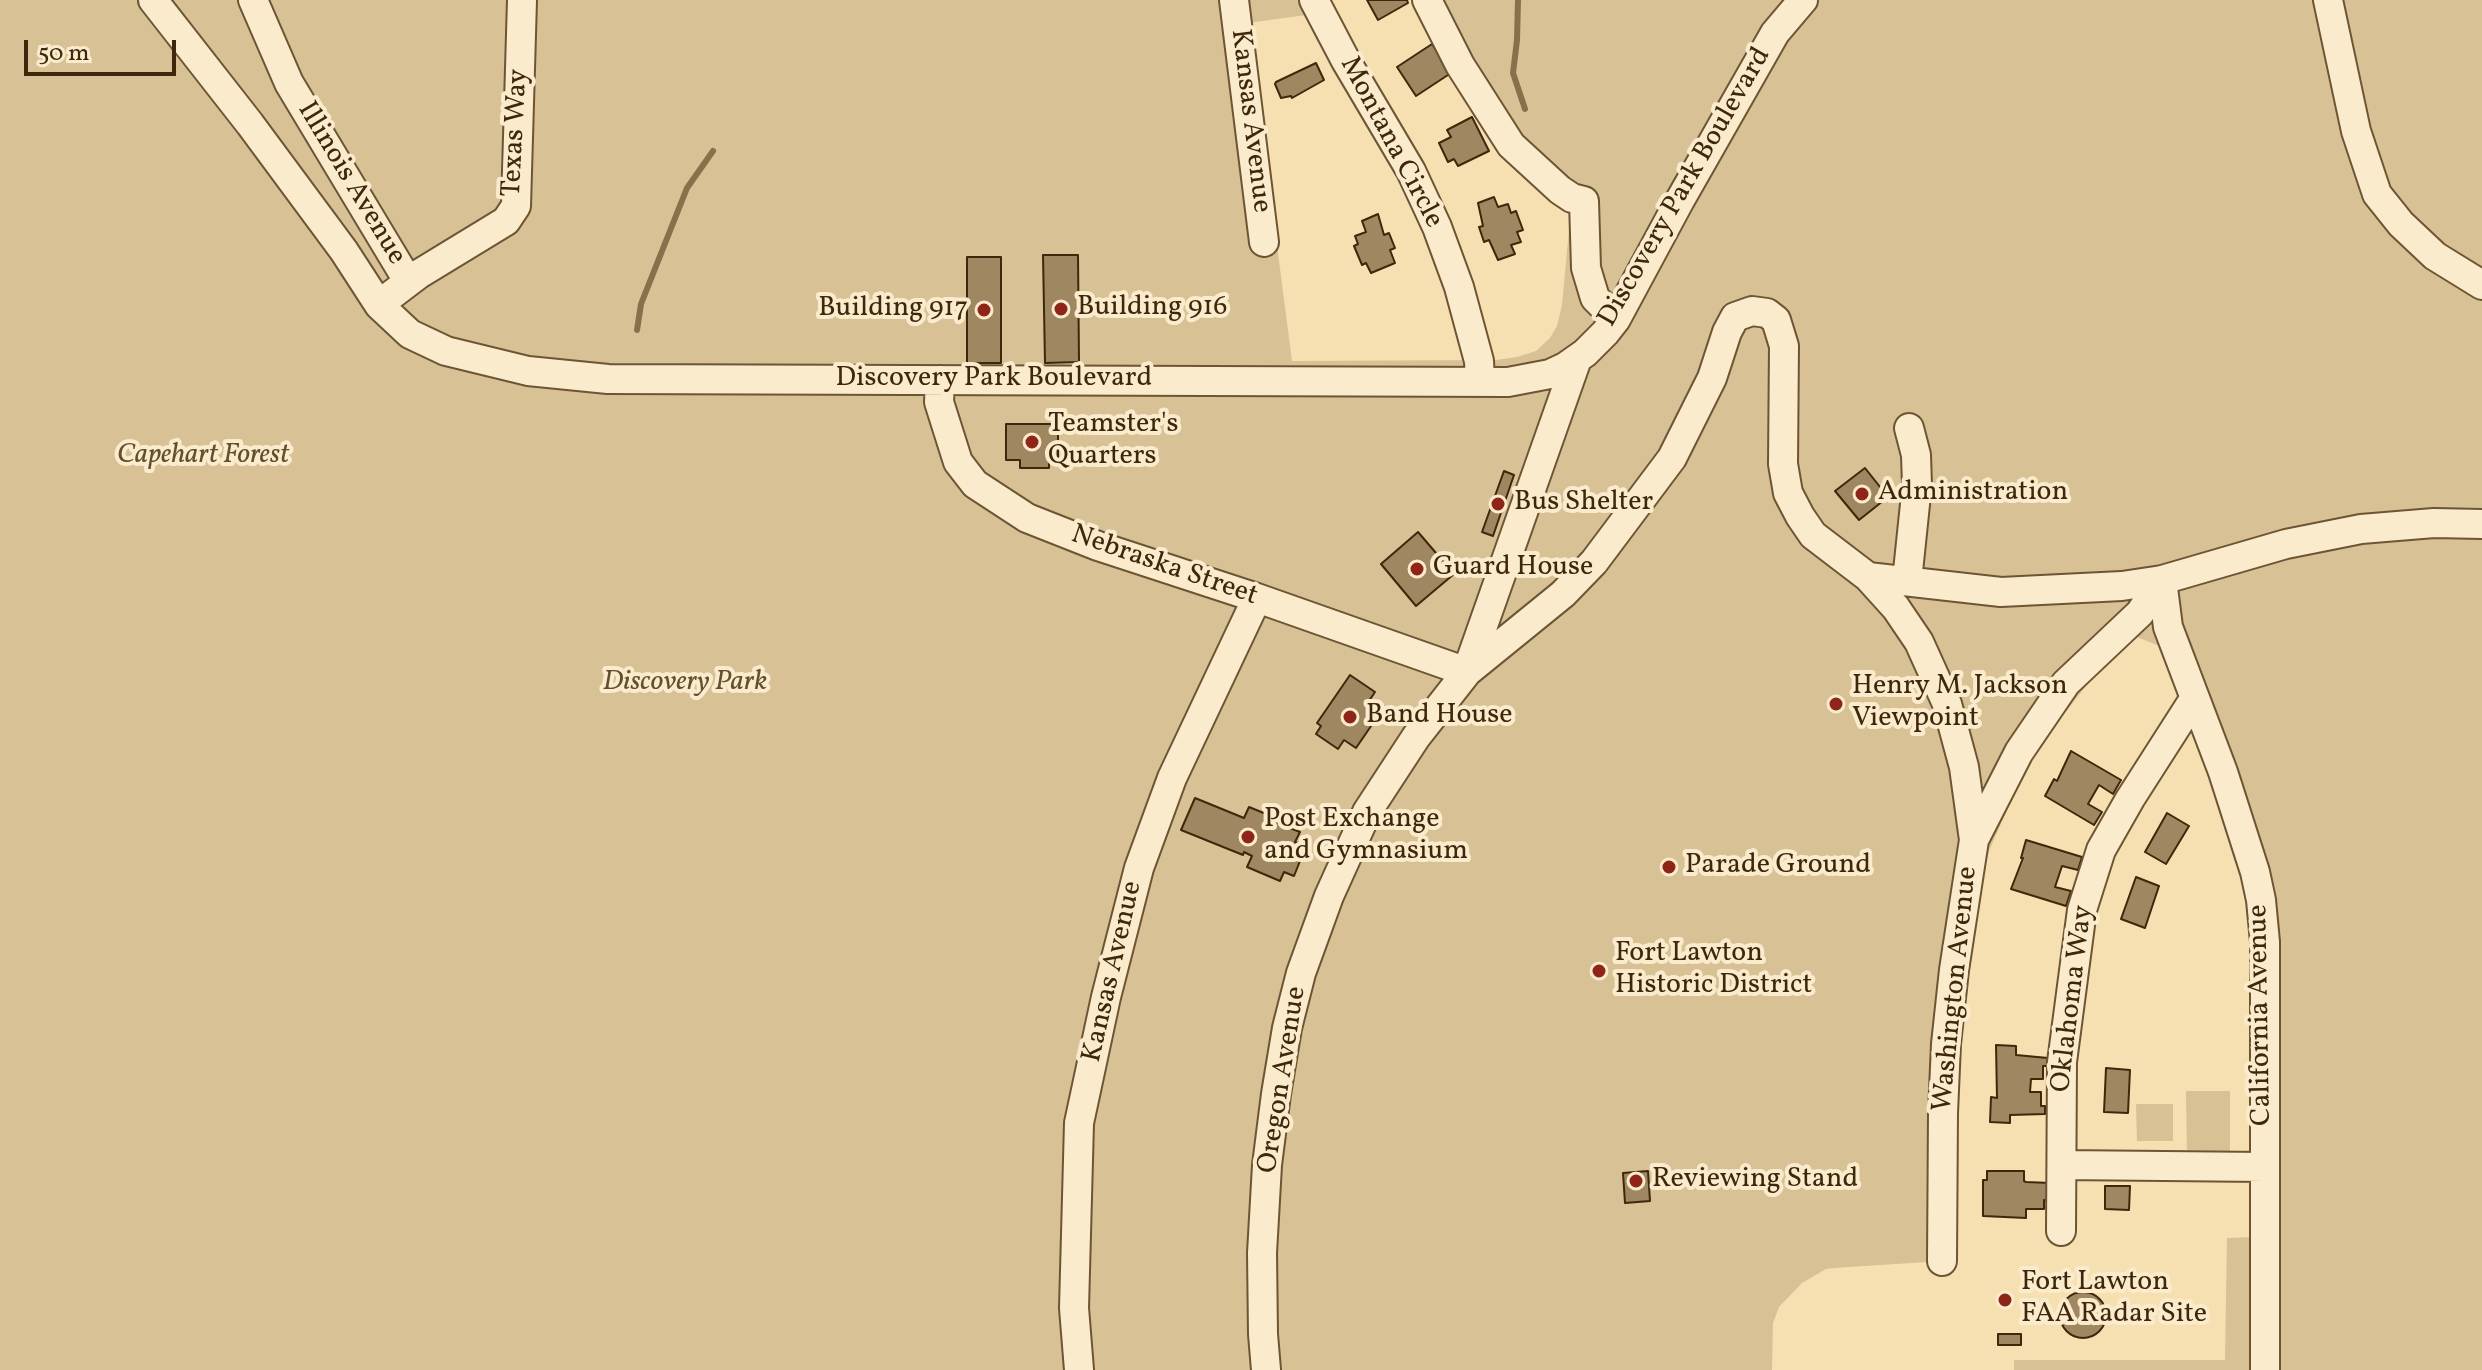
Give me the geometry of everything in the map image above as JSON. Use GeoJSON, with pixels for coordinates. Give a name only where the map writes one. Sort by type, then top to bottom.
{"type":"FeatureCollection","features":[{"type":"Feature","properties":{"kind":"street","name":"Discovery Park Boulevard"},"geometry":{"type":"LineString","coordinates":[[153,0],[260,137],[344,251],[379,305],[410,334],[429,345],[487,363],[565,376],[1480,382],[1508,382],[1550,374],[1577,359],[1596,343],[1616,319],[1775,33],[1803,0]]}},
{"type":"Feature","properties":{"kind":"street","name":"Illinois Avenue"},"geometry":{"type":"LineString","coordinates":[[253,0],[289,83],[399,288]]}},
{"type":"Feature","properties":{"kind":"street","name":"Texas Way"},"geometry":{"type":"LineString","coordinates":[[399,288],[491,232],[506,221],[516,206],[522,0]]}},
{"type":"Feature","properties":{"kind":"street","name":"Kansas Avenue"},"geometry":{"type":"LineString","coordinates":[[1234,0],[1264,242]]}},
{"type":"Feature","properties":{"kind":"street","name":"Montana Circle"},"geometry":{"type":"LineString","coordinates":[[1314,0],[1411,171],[1437,227],[1459,287],[1479,361],[1480,382]]}},
{"type":"Feature","properties":{"kind":"street"},"geometry":{"type":"LineString","coordinates":[[1427,0],[1460,65],[1511,145],[1560,190],[1584,201],[1586,268],[1595,298],[1616,319]]}},
{"type":"Feature","properties":{"kind":"street"},"geometry":{"type":"LineString","coordinates":[[2328,0],[2356,131],[2377,194],[2401,224],[2435,256],[2482,285]]}},
{"type":"Feature","properties":{"kind":"street","name":"Oregon Avenue"},"geometry":{"type":"LineString","coordinates":[[1266,1370],[1262,1253],[1267,1165],[1285,1041],[1301,973],[1329,896],[1367,812],[1416,737],[1467,672],[1563,594],[1610,543],[1672,458],[1692,422],[1735,317],[1752,311],[1767,313],[1776,320],[1782,336],[1783,464],[1788,493],[1813,535],[1868,577],[1896,608],[1919,642],[1947,704],[1964,767],[1974,840]]}},
{"type":"Feature","properties":{"kind":"street"},"geometry":{"type":"LineString","coordinates":[[1467,672],[1577,359]]}},
{"type":"Feature","properties":{"kind":"street","name":"Nebraska Street"},"geometry":{"type":"LineString","coordinates":[[940,380],[939,402],[958,462],[975,484],[1027,518],[1098,546],[1467,672]]}},
{"type":"Feature","properties":{"kind":"street"},"geometry":{"type":"LineString","coordinates":[[1907,581],[1917,485],[1916,455],[1909,428]]}},
{"type":"Feature","properties":{"kind":"street"},"geometry":{"type":"LineString","coordinates":[[1868,577],[2001,592],[2122,586],[2162,580],[2286,544],[2361,529],[2434,523],[2482,524]]}},
{"type":"Feature","properties":{"kind":"street","name":"California Avenue"},"geometry":{"type":"LineString","coordinates":[[2162,580],[2168,627],[2223,772],[2248,847],[2261,900],[2265,942],[2265,1370]]}},
{"type":"Feature","properties":{"kind":"street","name":"Washington Avenue"},"geometry":{"type":"LineString","coordinates":[[1942,1261],[1946,1044],[1974,840],[2019,752],[2066,683],[2140,613],[2162,580]]}},
{"type":"Feature","properties":{"kind":"street","name":"Kansas Avenue"},"geometry":{"type":"LineString","coordinates":[[1079,1370],[1074,1308],[1079,1123],[1106,997],[1139,868],[1172,778],[1257,598]]}},
{"type":"Feature","properties":{"kind":"street","name":"Oklahoma Way"},"geometry":{"type":"LineString","coordinates":[[2061,1231],[2064,1041],[2078,930],[2088,886],[2110,834],[2194,699]]}},
{"type":"Feature","properties":{"kind":"street"},"geometry":{"type":"LineString","coordinates":[[2062,1165],[2265,1167]]}},
{"type":"Feature","properties":{"kind":"green space","name":"Discovery Park"},"geometry":{"type":"Polygon","coordinates":[[[0,0],[1301,0],[1306,15],[1248,23],[1292,361],[1496,360],[1536,351],[1557,326],[1562,305],[1573,186],[1518,135],[1453,28],[1444,0],[2482,0],[2482,1370],[2014,1370],[2014,1360],[2225,1360],[2227,1238],[2256,1237],[2257,929],[2242,857],[2162,647],[2137,637],[2098,671],[2044,739],[2023,773],[1989,851],[1976,904],[1965,979],[1942,1261],[1826,1269],[1802,1283],[1779,1307],[1773,1323],[1772,1370],[0,1370],[0,0]]]}},
{"type":"Feature","properties":{"kind":"green space"},"geometry":{"type":"Polygon","coordinates":[[[2186,1091],[2230,1091],[2230,1156],[2187,1156],[2186,1091]]]}},
{"type":"Feature","properties":{"kind":"green space"},"geometry":{"type":"Polygon","coordinates":[[[2136,1104],[2173,1104],[2173,1141],[2137,1141],[2136,1104]]]}},
{"type":"Feature","properties":{"kind":"building"},"geometry":{"type":"Polygon","coordinates":[[[1367,0],[1407,0],[1408,3],[1378,20],[1367,0]]]}},
{"type":"Feature","properties":{"kind":"building"},"geometry":{"type":"Polygon","coordinates":[[[1432,44],[1451,73],[1416,96],[1397,67],[1432,44]]]}},
{"type":"Feature","properties":{"kind":"building"},"geometry":{"type":"Polygon","coordinates":[[[1316,63],[1324,80],[1292,98],[1281,98],[1276,82],[1316,63]]]}},
{"type":"Feature","properties":{"kind":"building"},"geometry":{"type":"Polygon","coordinates":[[[1472,117],[1489,151],[1458,166],[1454,159],[1448,162],[1439,143],[1451,137],[1447,130],[1472,117]]]}},
{"type":"Feature","properties":{"kind":"building"},"geometry":{"type":"Polygon","coordinates":[[[1494,197],[1498,207],[1508,204],[1511,213],[1516,211],[1523,230],[1517,232],[1521,242],[1511,245],[1515,254],[1498,260],[1489,240],[1484,242],[1479,227],[1483,226],[1478,203],[1494,197]]]}},
{"type":"Feature","properties":{"kind":"building"},"geometry":{"type":"Polygon","coordinates":[[[1378,214],[1384,235],[1389,233],[1395,248],[1390,250],[1395,263],[1371,273],[1366,263],[1362,265],[1354,246],[1358,244],[1355,236],[1366,232],[1362,221],[1378,214]]]}},
{"type":"Feature","properties":{"kind":"building","name":"Building 916"},"geometry":{"type":"Polygon","coordinates":[[[1043,255],[1078,255],[1079,362],[1045,363],[1043,255]]]}},
{"type":"Feature","properties":{"kind":"building","name":"Building 917"},"geometry":{"type":"Polygon","coordinates":[[[967,257],[1001,257],[1001,363],[967,363],[967,257]]]}},
{"type":"Feature","properties":{"kind":"building","name":"Teamster's Quarters"},"geometry":{"type":"Polygon","coordinates":[[[1006,424],[1058,424],[1058,460],[1049,460],[1049,468],[1020,468],[1020,460],[1006,460],[1006,424]]]}},
{"type":"Feature","properties":{"kind":"building","name":"Administration"},"geometry":{"type":"Polygon","coordinates":[[[1865,468],[1888,497],[1859,520],[1835,491],[1865,468]]]}},
{"type":"Feature","properties":{"kind":"building","name":"Bus Shelter"},"geometry":{"type":"Polygon","coordinates":[[[1504,471],[1514,475],[1493,536],[1482,532],[1504,471]]]}},
{"type":"Feature","properties":{"kind":"building","name":"Guard House"},"geometry":{"type":"Polygon","coordinates":[[[1418,532],[1454,574],[1416,606],[1381,564],[1418,532]]]}},
{"type":"Feature","properties":{"kind":"building","name":"Band House"},"geometry":{"type":"Polygon","coordinates":[[[1350,675],[1375,692],[1369,701],[1382,710],[1356,748],[1344,740],[1338,749],[1316,734],[1321,726],[1317,723],[1350,675]]]}},
{"type":"Feature","properties":{"kind":"building"},"geometry":{"type":"Polygon","coordinates":[[[2071,751],[2121,780],[2113,794],[2099,785],[2088,804],[2102,812],[2094,825],[2045,796],[2054,779],[2057,781],[2071,751]]]}},
{"type":"Feature","properties":{"kind":"building","name":"Post Exchange and Gymnasium"},"geometry":{"type":"Polygon","coordinates":[[[1195,798],[1244,818],[1249,807],[1271,816],[1270,820],[1300,832],[1295,842],[1306,846],[1294,876],[1284,872],[1280,881],[1247,867],[1252,856],[1181,830],[1195,798]]]}},
{"type":"Feature","properties":{"kind":"building"},"geometry":{"type":"Polygon","coordinates":[[[2167,813],[2189,826],[2166,864],[2145,852],[2167,813]]]}},
{"type":"Feature","properties":{"kind":"building"},"geometry":{"type":"Polygon","coordinates":[[[2026,840],[2082,857],[2078,870],[2062,866],[2055,887],[2071,891],[2066,906],[2011,889],[2023,858],[2026,840]]]}},
{"type":"Feature","properties":{"kind":"building"},"geometry":{"type":"Polygon","coordinates":[[[2136,877],[2159,886],[2145,928],[2121,919],[2136,877]]]}},
{"type":"Feature","properties":{"kind":"building"},"geometry":{"type":"Polygon","coordinates":[[[1996,1045],[2016,1046],[2016,1055],[2048,1058],[2048,1066],[2043,1066],[2043,1079],[2031,1079],[2030,1092],[2041,1092],[2041,1106],[2045,1106],[2045,1114],[2010,1115],[2010,1123],[1990,1122],[1991,1097],[1997,1098],[1996,1045]]]}},
{"type":"Feature","properties":{"kind":"building"},"geometry":{"type":"Polygon","coordinates":[[[2106,1068],[2130,1070],[2128,1113],[2104,1112],[2106,1068]]]}},
{"type":"Feature","properties":{"kind":"building","name":"Reviewing Stand"},"geometry":{"type":"Polygon","coordinates":[[[1648,1171],[1650,1201],[1625,1203],[1623,1173],[1648,1171]]]}},
{"type":"Feature","properties":{"kind":"building"},"geometry":{"type":"Polygon","coordinates":[[[1987,1171],[2024,1171],[2026,1182],[2051,1183],[2050,1201],[2044,1200],[2044,1209],[2026,1209],[2026,1218],[1983,1216],[1983,1180],[1987,1180],[1987,1171]]]}},
{"type":"Feature","properties":{"kind":"building"},"geometry":{"type":"Polygon","coordinates":[[[2105,1186],[2130,1186],[2129,1210],[2105,1209],[2105,1186]]]}},
{"type":"Feature","properties":{"kind":"building"},"geometry":{"type":"Polygon","coordinates":[[[2083,1292],[2099,1299],[2106,1315],[2099,1331],[2083,1338],[2067,1331],[2060,1315],[2067,1299],[2083,1292]]]}},
{"type":"Feature","properties":{"kind":"building"},"geometry":{"type":"Polygon","coordinates":[[[1998,1334],[2021,1334],[2021,1345],[1998,1345],[1998,1334]]]}},
{"type":"Feature","properties":{"kind":"waterway"},"geometry":{"type":"LineString","coordinates":[[1518,0],[1513,73],[1525,109]]}},
{"type":"Feature","properties":{"kind":"waterway"},"geometry":{"type":"LineString","coordinates":[[637,330],[641,304],[687,188],[713,151]]}},
{"type":"Feature","properties":{"kind":"place","name":"Building 916"},"geometry":{"type":"Point","coordinates":[1061,309]}},
{"type":"Feature","properties":{"kind":"place","name":"Building 917"},"geometry":{"type":"Point","coordinates":[984,310]}},
{"type":"Feature","properties":{"kind":"place","name":"Teamster's Quarters"},"geometry":{"type":"Point","coordinates":[1032,442]}},
{"type":"Feature","properties":{"kind":"place","name":"Administration"},"geometry":{"type":"Point","coordinates":[1862,494]}},
{"type":"Feature","properties":{"kind":"place","name":"Bus Shelter"},"geometry":{"type":"Point","coordinates":[1498,504]}},
{"type":"Feature","properties":{"kind":"place","name":"Guard House"},"geometry":{"type":"Point","coordinates":[1417,569]}},
{"type":"Feature","properties":{"kind":"place","name":"Henry M. Jackson Viewpoint"},"geometry":{"type":"Point","coordinates":[1836,704]}},
{"type":"Feature","properties":{"kind":"place","name":"Band House"},"geometry":{"type":"Point","coordinates":[1350,717]}},
{"type":"Feature","properties":{"kind":"place","name":"Post Exchange and Gymnasium"},"geometry":{"type":"Point","coordinates":[1248,837]}},
{"type":"Feature","properties":{"kind":"place","name":"Parade Ground"},"geometry":{"type":"Point","coordinates":[1669,867]}},
{"type":"Feature","properties":{"kind":"place","name":"Fort Lawton Historic District"},"geometry":{"type":"Point","coordinates":[1599,971]}},
{"type":"Feature","properties":{"kind":"place","name":"Reviewing Stand"},"geometry":{"type":"Point","coordinates":[1636,1181]}},
{"type":"Feature","properties":{"kind":"place","name":"Fort Lawton FAA Radar Site"},"geometry":{"type":"Point","coordinates":[2005,1300]}},
{"type":"Feature","properties":{"kind":"park label","name":"Capehart Forest"},"geometry":{"type":"Point","coordinates":[203,457]}}]}
